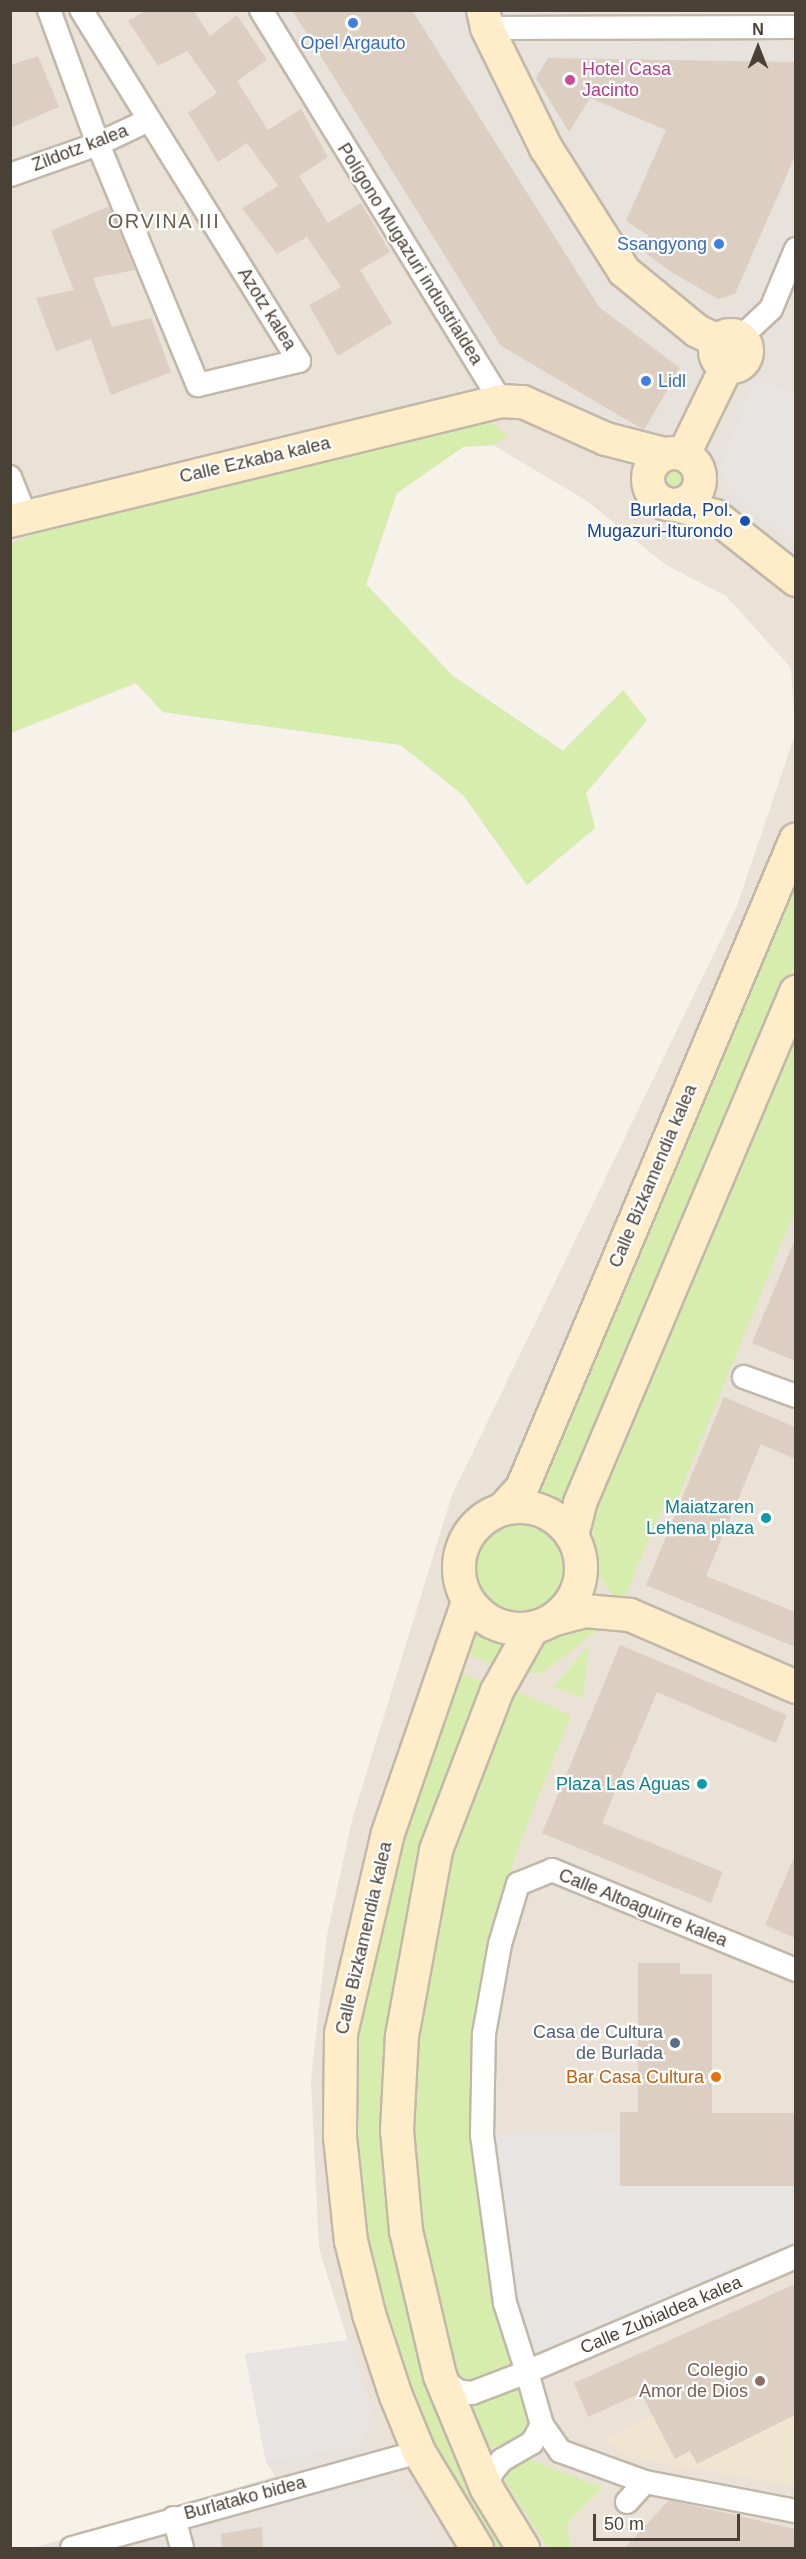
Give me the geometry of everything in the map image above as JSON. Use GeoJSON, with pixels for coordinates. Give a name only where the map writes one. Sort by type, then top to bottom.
{"type":"FeatureCollection","features":[{"type":"Feature","properties":{"kind":"main road"},"geometry":{"type":"LineString","coordinates":[[485,19],[546,148],[624,271],[697,331],[728,348],[674,464],[654,496],[716,516]]}},
{"type":"Feature","properties":{"kind":"main road"},"geometry":{"type":"LineString","coordinates":[[501,401],[523,402],[606,439],[674,464],[716,516],[795,579]]}},
{"type":"Feature","properties":{"kind":"main road","name":"Calle Ezkaba kalea"},"geometry":{"type":"LineString","coordinates":[[18,518],[501,401]]}},
{"type":"Feature","properties":{"kind":"main road"},"geometry":{"type":"LineString","coordinates":[[674,464],[692,498],[677,505]]}},
{"type":"Feature","properties":{"kind":"main road","name":"Calle Bizkamendia kalea"},"geometry":{"type":"LineString","coordinates":[[504,1508],[522,1488],[795,839]]}},
{"type":"Feature","properties":{"kind":"main road"},"geometry":{"type":"LineString","coordinates":[[572,1536],[580,1503],[795,992]]}},
{"type":"Feature","properties":{"kind":"main road"},"geometry":{"type":"LineString","coordinates":[[523,2548],[487,2489],[440,2376],[406,2231],[397,2130],[402,2036],[436,1850],[497,1691],[543,1624],[569,1605],[578,1588],[582,1569],[572,1536],[560,1521],[543,1511],[524,1506],[504,1508],[486,1516],[462,1546],[460,1584],[468,1602],[496,1625],[543,1624],[585,1611],[630,1615],[795,1687]]}},
{"type":"Feature","properties":{"kind":"main road"},"geometry":{"type":"LineString","coordinates":[[582,1569],[630,1615]]}},
{"type":"Feature","properties":{"kind":"main road","name":"Calle Bizkamendia kalea"},"geometry":{"type":"LineString","coordinates":[[468,1602],[388,1833],[341,2034],[340,2137],[351,2241],[372,2325],[419,2452],[477,2548]]}},
{"type":"Feature","properties":{"kind":"street","name":"Azotz kalea"},"geometry":{"type":"LineString","coordinates":[[49,10],[98,144],[198,385],[299,361],[81,10]]}},
{"type":"Feature","properties":{"kind":"street","name":"Polígono Mugazuri industrialdea"},"geometry":{"type":"LineString","coordinates":[[261,10],[501,401]]}},
{"type":"Feature","properties":{"kind":"street"},"geometry":{"type":"LineString","coordinates":[[485,19],[795,27]]}},
{"type":"Feature","properties":{"kind":"street","name":"Zildotz kalea"},"geometry":{"type":"LineString","coordinates":[[10,175],[98,144],[149,120]]}},
{"type":"Feature","properties":{"kind":"street"},"geometry":{"type":"LineString","coordinates":[[728,348],[771,309],[795,249]]}},
{"type":"Feature","properties":{"kind":"street"},"geometry":{"type":"LineString","coordinates":[[10,477],[18,518]]}},
{"type":"Feature","properties":{"kind":"street"},"geometry":{"type":"LineString","coordinates":[[744,1377],[795,1396]]}},
{"type":"Feature","properties":{"kind":"street","name":"Calle Altoaguirre kalea"},"geometry":{"type":"LineString","coordinates":[[527,2372],[505,2303],[482,2135],[484,2034],[500,1944],[518,1884],[552,1870],[795,1970]]}},
{"type":"Feature","properties":{"kind":"street","name":"Calle Zubialdea kalea"},"geometry":{"type":"LineString","coordinates":[[440,2376],[457,2391],[472,2393],[527,2372],[795,2257]]}},
{"type":"Feature","properties":{"kind":"street"},"geometry":{"type":"LineString","coordinates":[[527,2372],[542,2425],[560,2451],[645,2482],[795,2511]]}},
{"type":"Feature","properties":{"kind":"street"},"geometry":{"type":"LineString","coordinates":[[487,2489],[497,2466],[532,2443],[542,2425]]}},
{"type":"Feature","properties":{"kind":"street","name":"Burlatako bidea"},"geometry":{"type":"LineString","coordinates":[[72,2548],[419,2452]]}},
{"type":"Feature","properties":{"kind":"street"},"geometry":{"type":"LineString","coordinates":[[627,2502],[645,2482]]}},
{"type":"Feature","properties":{"kind":"street"},"geometry":{"type":"LineString","coordinates":[[174,2518],[182,2548]]}},
{"type":"Feature","properties":{"kind":"shaded area"},"geometry":{"type":"Polygon","coordinates":[[[11,11],[795,11],[795,734],[791,668],[726,596],[666,565],[587,501],[493,445],[463,447],[397,493],[366,585],[453,676],[563,751],[623,690],[647,720],[586,793],[595,828],[527,885],[464,796],[401,745],[163,712],[136,683],[11,733],[11,11]]]}},
{"type":"Feature","properties":{"kind":"shaded area"},"geometry":{"type":"Polygon","coordinates":[[[261,11],[795,11],[795,576],[567,417],[501,401],[261,11]]]}},
{"type":"Feature","properties":{"kind":"shaded area"},"geometry":{"type":"Polygon","coordinates":[[[756,379],[795,395],[795,541],[733,494],[720,468],[756,379]]]}},
{"type":"Feature","properties":{"kind":"shaded area"},"geometry":{"type":"Polygon","coordinates":[[[795,734],[795,2548],[442,2548],[411,2492],[388,2471],[319,2248],[311,2080],[327,1935],[352,1820],[452,1495],[737,906],[795,734]]]}},
{"type":"Feature","properties":{"kind":"shaded area"},"geometry":{"type":"Polygon","coordinates":[[[620,2133],[620,2186],[795,2186],[795,2257],[527,2372],[482,2135],[620,2133]]]}},
{"type":"Feature","properties":{"kind":"shaded area"},"geometry":{"type":"Polygon","coordinates":[[[349,2340],[388,2471],[411,2492],[442,2548],[32,2548],[275,2476],[266,2462],[245,2354],[349,2340]]]}},
{"type":"Feature","properties":{"kind":"shaded area"},"geometry":{"type":"Polygon","coordinates":[[[349,2340],[372,2409],[360,2445],[266,2462],[245,2354],[349,2340]]]}},
{"type":"Feature","properties":{"kind":"shaded area","name":"Colegio Amor de Dios"},"geometry":{"type":"Polygon","coordinates":[[[795,2345],[795,2486],[631,2458],[602,2440],[795,2345]]]}},
{"type":"Feature","properties":{"kind":"green space"},"geometry":{"type":"Polygon","coordinates":[[[491,417],[492,423],[508,435],[493,445],[463,447],[397,493],[366,584],[453,676],[563,751],[623,690],[647,720],[586,793],[595,828],[527,885],[464,796],[401,745],[163,712],[136,683],[11,733],[11,544],[68,518],[491,417]]]}},
{"type":"Feature","properties":{"kind":"green space"},"geometry":{"type":"Polygon","coordinates":[[[673,457],[682,458],[689,463],[694,470],[694,488],[689,495],[682,500],[673,501],[664,500],[657,495],[652,488],[651,479],[652,470],[657,463],[664,458],[673,457]]]}},
{"type":"Feature","properties":{"kind":"green space"},"geometry":{"type":"Polygon","coordinates":[[[795,882],[795,965],[564,1508],[531,1495],[795,882]]]}},
{"type":"Feature","properties":{"kind":"green space"},"geometry":{"type":"Polygon","coordinates":[[[795,1025],[795,1210],[673,1509],[663,1506],[621,1606],[592,1567],[595,1501],[795,1025]]]}},
{"type":"Feature","properties":{"kind":"green space"},"geometry":{"type":"Polygon","coordinates":[[[521,1523],[538,1527],[553,1536],[562,1551],[566,1568],[562,1585],[553,1600],[538,1609],[521,1613],[504,1609],[489,1600],[480,1585],[476,1568],[480,1551],[489,1536],[504,1527],[521,1523]]]}},
{"type":"Feature","properties":{"kind":"green space"},"geometry":{"type":"Polygon","coordinates":[[[581,1621],[609,1621],[543,1673],[518,1672],[539,1645],[581,1621]]]}},
{"type":"Feature","properties":{"kind":"green space"},"geometry":{"type":"Polygon","coordinates":[[[476,1628],[508,1642],[494,1666],[467,1653],[476,1628]]]}},
{"type":"Feature","properties":{"kind":"green space"},"geometry":{"type":"Polygon","coordinates":[[[589,1645],[583,1698],[553,1687],[589,1645]]]}},
{"type":"Feature","properties":{"kind":"green space"},"geometry":{"type":"Polygon","coordinates":[[[458,1671],[487,1684],[393,2011],[425,2367],[471,2488],[506,2548],[489,2548],[468,2517],[404,2390],[362,2238],[355,2136],[355,2035],[383,1885],[458,1671]]]}},
{"type":"Feature","properties":{"kind":"green space"},"geometry":{"type":"Polygon","coordinates":[[[513,1690],[571,1715],[516,1853],[491,1938],[478,2020],[474,2163],[490,2256],[516,2367],[475,2384],[451,2369],[416,2214],[408,2055],[456,1830],[513,1690]]]}},
{"type":"Feature","properties":{"kind":"green space"},"geometry":{"type":"Polygon","coordinates":[[[516,2384],[526,2411],[526,2428],[515,2440],[480,2452],[467,2407],[516,2384]]]}},
{"type":"Feature","properties":{"kind":"green space"},"geometry":{"type":"Polygon","coordinates":[[[531,2460],[603,2488],[567,2522],[569,2542],[574,2548],[548,2548],[503,2478],[509,2461],[531,2460]]]}},
{"type":"Feature","properties":{"kind":"building"},"geometry":{"type":"Polygon","coordinates":[[[147,10],[193,10],[210,36],[237,15],[267,60],[237,81],[268,130],[301,109],[328,157],[299,176],[328,223],[361,203],[390,252],[360,270],[392,323],[338,356],[309,305],[341,287],[307,237],[277,254],[242,208],[278,186],[247,143],[218,162],[188,113],[217,93],[187,51],[158,66],[128,21],[147,10]]]}},
{"type":"Feature","properties":{"kind":"building"},"geometry":{"type":"Polygon","coordinates":[[[292,10],[412,10],[599,307],[680,368],[644,430],[501,346],[292,10]]]}},
{"type":"Feature","properties":{"kind":"building"},"geometry":{"type":"Polygon","coordinates":[[[38,56],[59,107],[10,128],[10,65],[38,56]]]}},
{"type":"Feature","properties":{"kind":"building"},"geometry":{"type":"Polygon","coordinates":[[[548,58],[795,62],[795,156],[735,294],[718,299],[671,272],[643,251],[648,235],[626,221],[666,130],[590,98],[569,132],[536,78],[548,58]]]}},
{"type":"Feature","properties":{"kind":"building"},"geometry":{"type":"Polygon","coordinates":[[[109,206],[135,270],[93,278],[112,327],[151,318],[171,372],[111,395],[91,339],[56,351],[36,298],[74,290],[51,231],[109,206]]]}},
{"type":"Feature","properties":{"kind":"building"},"geometry":{"type":"Polygon","coordinates":[[[795,1239],[795,1361],[752,1343],[795,1239]]]}},
{"type":"Feature","properties":{"kind":"building"},"geometry":{"type":"Polygon","coordinates":[[[724,1397],[795,1427],[795,1459],[761,1444],[706,1576],[795,1612],[795,1647],[646,1585],[724,1397]]]}},
{"type":"Feature","properties":{"kind":"building"},"geometry":{"type":"Polygon","coordinates":[[[620,1645],[787,1715],[776,1743],[657,1692],[602,1823],[723,1872],[711,1903],[542,1833],[620,1645]]]}},
{"type":"Feature","properties":{"kind":"building"},"geometry":{"type":"Polygon","coordinates":[[[795,1855],[795,1938],[765,1925],[795,1855]]]}},
{"type":"Feature","properties":{"kind":"building","name":"Casa de Cultura de Burlada"},"geometry":{"type":"Polygon","coordinates":[[[638,1963],[680,1963],[680,1974],[712,1974],[712,2113],[795,2113],[795,2186],[620,2186],[620,2112],[638,2112],[638,1963]]]}},
{"type":"Feature","properties":{"kind":"building"},"geometry":{"type":"Polygon","coordinates":[[[795,2284],[795,2415],[697,2464],[690,2451],[675,2459],[641,2393],[588,2417],[574,2383],[795,2284]]]}},
{"type":"Feature","properties":{"kind":"building"},"geometry":{"type":"Polygon","coordinates":[[[669,2500],[795,2529],[795,2548],[625,2548],[669,2500]]]}},
{"type":"Feature","properties":{"kind":"building"},"geometry":{"type":"Polygon","coordinates":[[[262,2527],[263,2548],[222,2548],[221,2534],[262,2527]]]}},
{"type":"Feature","properties":{"kind":"place","name":"Opel Argauto"},"geometry":{"type":"Point","coordinates":[353,23]}},
{"type":"Feature","properties":{"kind":"place","name":"Hotel Casa Jacinto"},"geometry":{"type":"Point","coordinates":[570,80]}},
{"type":"Feature","properties":{"kind":"place","name":"Ssangyong"},"geometry":{"type":"Point","coordinates":[719,244]}},
{"type":"Feature","properties":{"kind":"place","name":"Lidl"},"geometry":{"type":"Point","coordinates":[646,381]}},
{"type":"Feature","properties":{"kind":"place","name":"Burlada, Pol. Mugazuri-Iturondo"},"geometry":{"type":"Point","coordinates":[745,521]}},
{"type":"Feature","properties":{"kind":"place","name":"Maiatzaren Lehena plaza"},"geometry":{"type":"Point","coordinates":[766,1518]}},
{"type":"Feature","properties":{"kind":"place","name":"Plaza Las Aguas"},"geometry":{"type":"Point","coordinates":[702,1784]}},
{"type":"Feature","properties":{"kind":"place","name":"Casa de Cultura de Burlada"},"geometry":{"type":"Point","coordinates":[675,2043]}},
{"type":"Feature","properties":{"kind":"place","name":"Bar Casa Cultura"},"geometry":{"type":"Point","coordinates":[716,2077]}},
{"type":"Feature","properties":{"kind":"place","name":"Colegio Amor de Dios"},"geometry":{"type":"Point","coordinates":[760,2381]}},
{"type":"Feature","properties":{"kind":"district","name":"ORVINA III"},"geometry":{"type":"Point","coordinates":[164,221]}}]}
